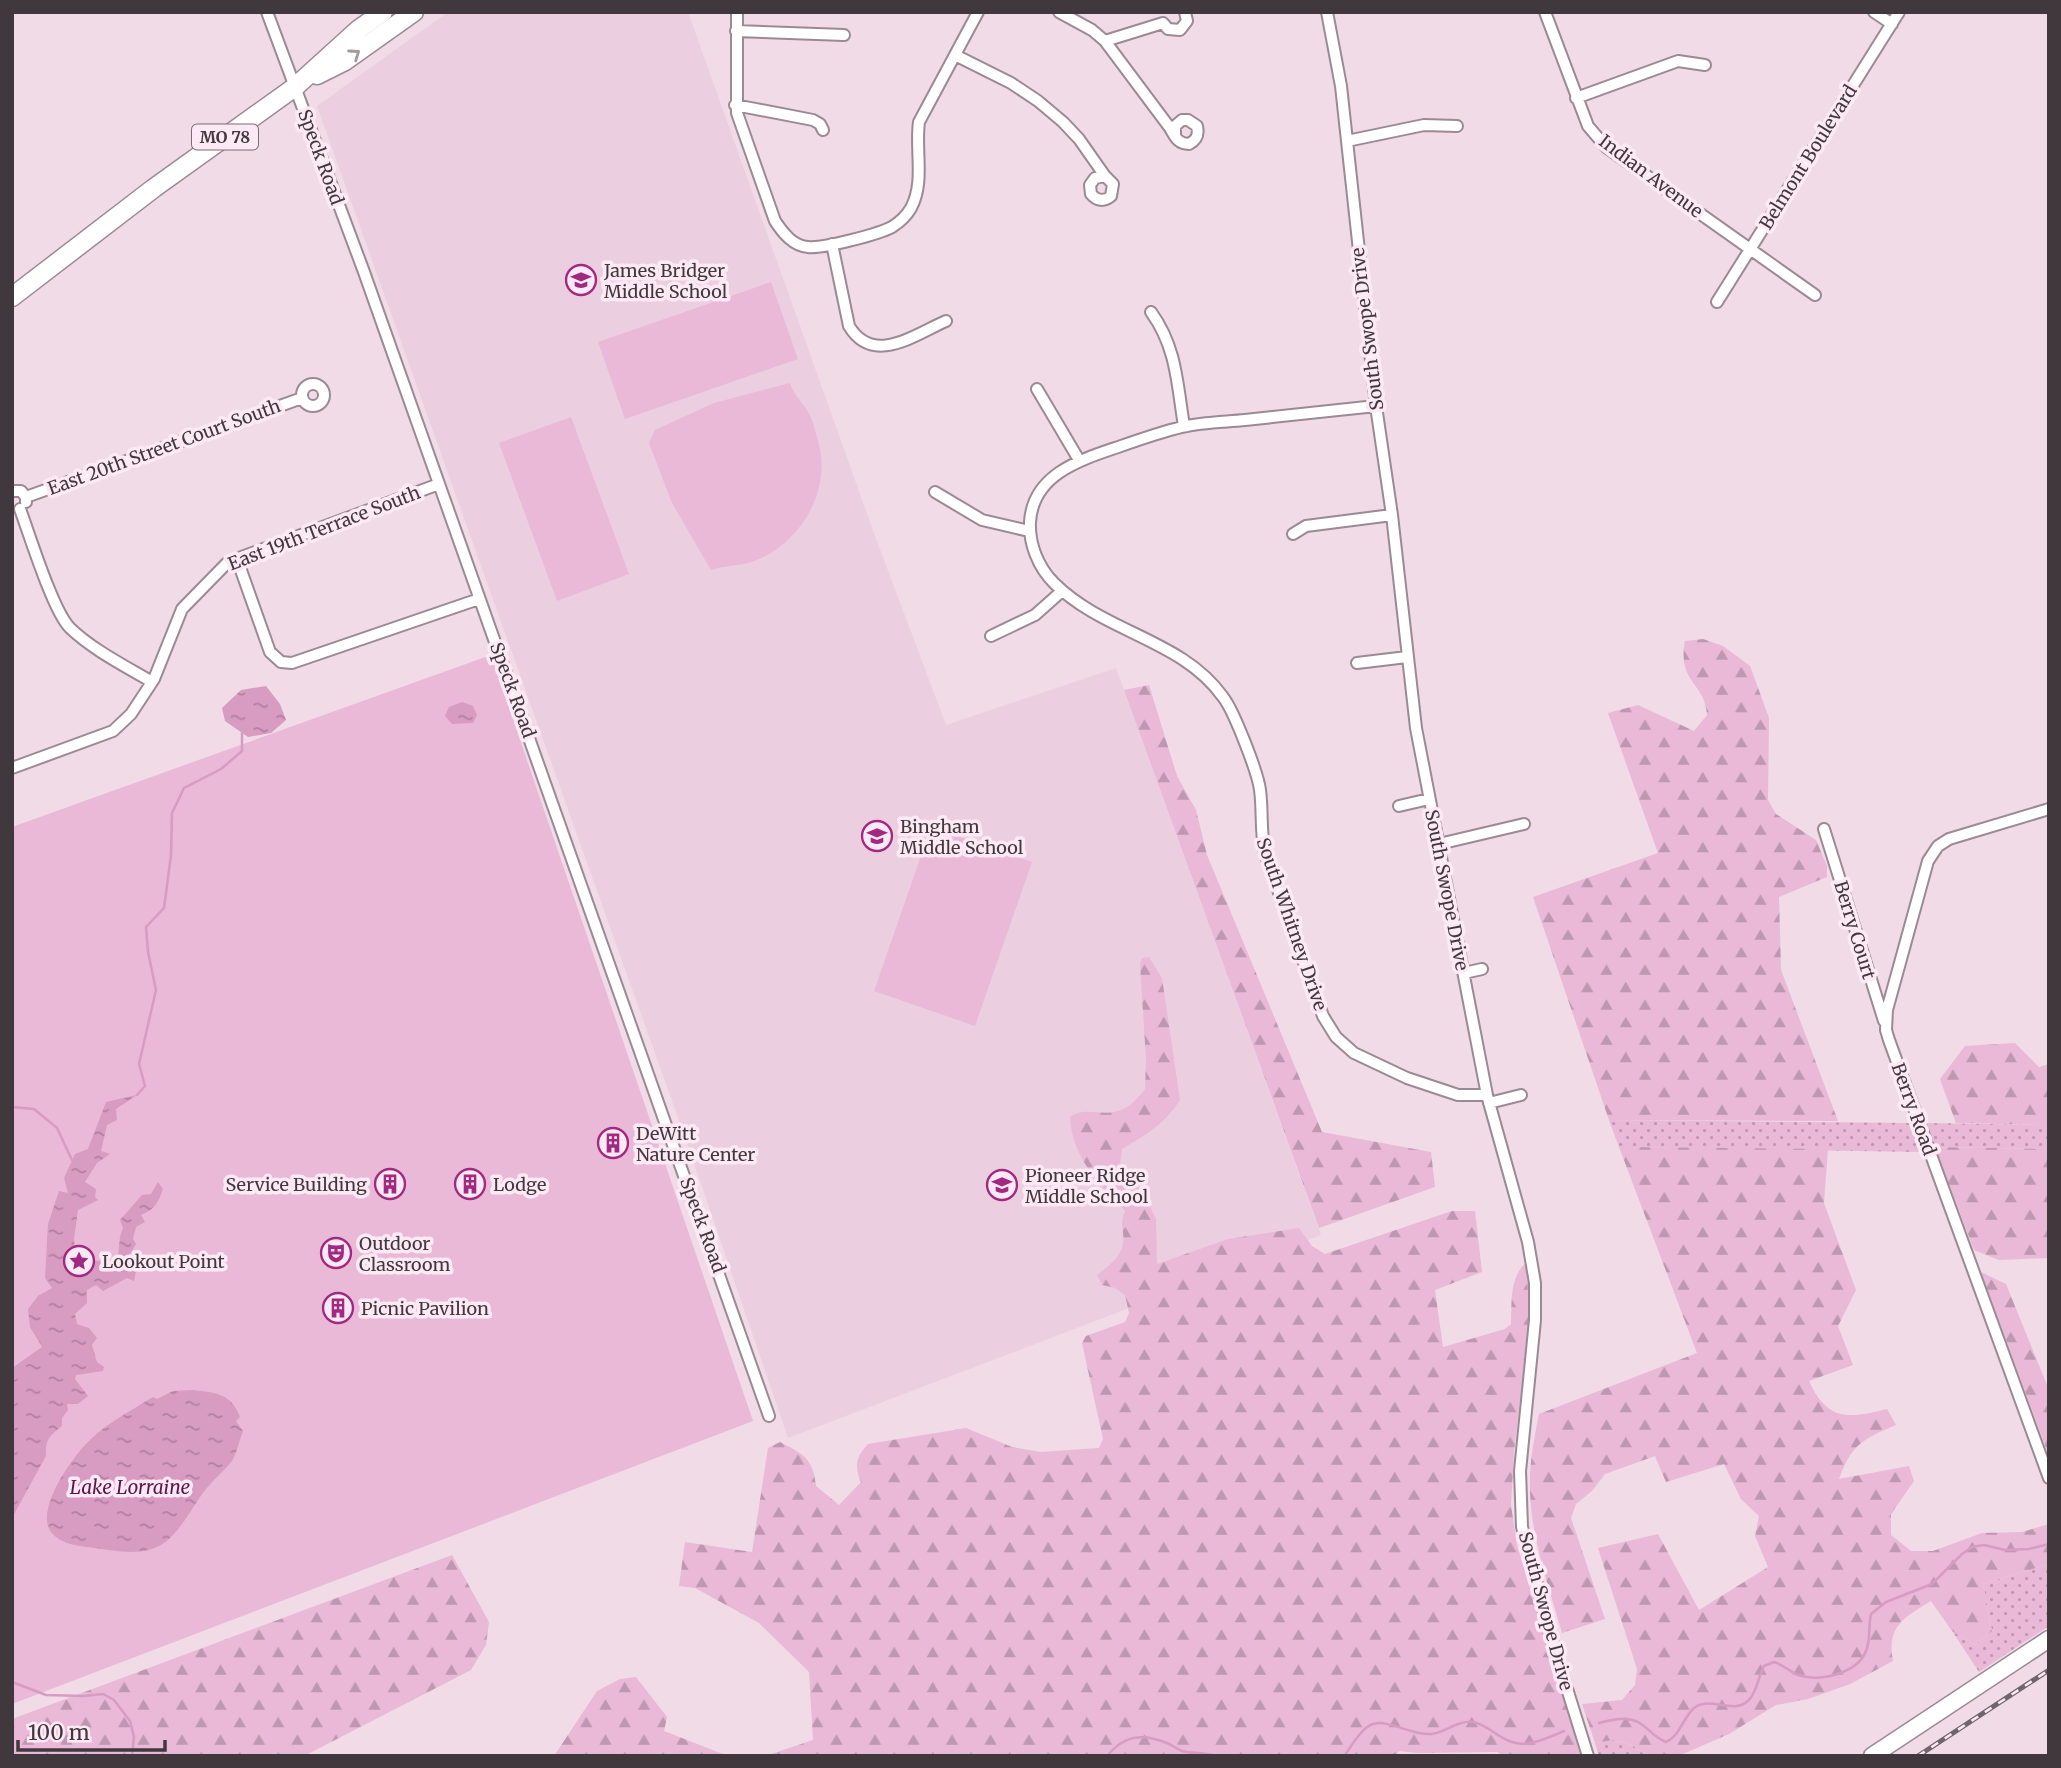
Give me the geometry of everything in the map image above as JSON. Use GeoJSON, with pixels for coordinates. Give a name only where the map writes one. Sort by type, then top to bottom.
{"type":"FeatureCollection","features":[{"type":"Feature","properties":{"kind":"main road","name":"MO 78"},"geometry":{"type":"LineString","coordinates":[[12,297],[154,188],[295,87],[359,29],[383,12]]}},
{"type":"Feature","properties":{"kind":"main road","name":"MO 78"},"geometry":{"type":"LineString","coordinates":[[295,87],[345,61],[414,12]]}},
{"type":"Feature","properties":{"kind":"main road"},"geometry":{"type":"LineString","coordinates":[[1872,1756],[2049,1639]]}},
{"type":"Feature","properties":{"kind":"street","name":"Speck Road"},"geometry":{"type":"LineString","coordinates":[[267,12],[534,748],[769,1416]]}},
{"type":"Feature","properties":{"kind":"street"},"geometry":{"type":"LineString","coordinates":[[737,12],[736,105],[775,222],[784,235],[808,248],[889,229],[910,210],[919,179],[916,141],[919,122],[978,12]]}},
{"type":"Feature","properties":{"kind":"street"},"geometry":{"type":"LineString","coordinates":[[1059,12],[1093,30],[1105,41],[1175,136]]}},
{"type":"Feature","properties":{"kind":"street"},"geometry":{"type":"LineString","coordinates":[[1105,41],[1164,18],[1168,29],[1180,30],[1187,21],[1185,12]]}},
{"type":"Feature","properties":{"kind":"street","name":"South Swope Drive"},"geometry":{"type":"LineString","coordinates":[[1327,12],[1341,86],[1376,406],[1392,515],[1416,728],[1488,1099],[1528,1242],[1535,1283],[1535,1320],[1520,1471],[1522,1527],[1550,1634],[1588,1756]]}},
{"type":"Feature","properties":{"kind":"street","name":"Indian Avenue"},"geometry":{"type":"LineString","coordinates":[[1545,12],[1588,126],[1606,146],[1815,295]]}},
{"type":"Feature","properties":{"kind":"street"},"geometry":{"type":"LineString","coordinates":[[1874,12],[1892,24]]}},
{"type":"Feature","properties":{"kind":"street","name":"Belmont Boulevard"},"geometry":{"type":"LineString","coordinates":[[1717,302],[1899,12]]}},
{"type":"Feature","properties":{"kind":"street"},"geometry":{"type":"LineString","coordinates":[[736,31],[844,34]]}},
{"type":"Feature","properties":{"kind":"street"},"geometry":{"type":"LineString","coordinates":[[955,55],[1011,83],[1063,121],[1105,176]]}},
{"type":"Feature","properties":{"kind":"street"},"geometry":{"type":"LineString","coordinates":[[1576,98],[1678,61],[1705,65]]}},
{"type":"Feature","properties":{"kind":"street"},"geometry":{"type":"LineString","coordinates":[[736,105],[813,121],[820,124],[823,130]]}},
{"type":"Feature","properties":{"kind":"street"},"geometry":{"type":"LineString","coordinates":[[1347,141],[1424,125],[1457,126]]}},
{"type":"Feature","properties":{"kind":"street"},"geometry":{"type":"LineString","coordinates":[[831,244],[849,326],[862,343],[874,347],[890,345],[946,321]]}},
{"type":"Feature","properties":{"kind":"street"},"geometry":{"type":"LineString","coordinates":[[1151,312],[1172,350],[1184,426]]}},
{"type":"Feature","properties":{"kind":"street"},"geometry":{"type":"LineString","coordinates":[[1037,389],[1079,460]]}},
{"type":"Feature","properties":{"kind":"street","name":"East 20th Street Court South"},"geometry":{"type":"LineString","coordinates":[[26,497],[302,398]]}},
{"type":"Feature","properties":{"kind":"street"},"geometry":{"type":"LineString","coordinates":[[935,492],[982,520],[1030,531],[1030,515],[1039,493],[1054,476],[1079,460],[1184,426],[1376,406]]}},
{"type":"Feature","properties":{"kind":"street","name":"East 19th Terrace South"},"geometry":{"type":"LineString","coordinates":[[12,768],[113,731],[131,714],[152,682],[182,608],[228,562],[439,484]]}},
{"type":"Feature","properties":{"kind":"street","name":"East 20th Street Court South"},"geometry":{"type":"LineString","coordinates":[[12,491],[21,491],[26,497]]}},
{"type":"Feature","properties":{"kind":"street","name":"East 20th Street Court South"},"geometry":{"type":"LineString","coordinates":[[16,509],[24,506],[26,497]]}},
{"type":"Feature","properties":{"kind":"street"},"geometry":{"type":"LineString","coordinates":[[16,509],[58,610],[69,627],[152,682]]}},
{"type":"Feature","properties":{"kind":"street"},"geometry":{"type":"LineString","coordinates":[[1293,534],[1306,526],[1392,515]]}},
{"type":"Feature","properties":{"kind":"street","name":"South Whitney Drive"},"geometry":{"type":"LineString","coordinates":[[1030,531],[1035,555],[1051,580],[1074,603],[1186,659],[1210,679],[1226,700],[1260,789],[1260,831],[1265,853],[1322,1016],[1336,1037],[1354,1053],[1407,1077],[1458,1095],[1488,1099],[1521,1095]]}},
{"type":"Feature","properties":{"kind":"street"},"geometry":{"type":"LineString","coordinates":[[237,559],[270,652],[281,662],[292,663],[479,598]]}},
{"type":"Feature","properties":{"kind":"street"},"geometry":{"type":"LineString","coordinates":[[991,636],[1035,615],[1062,590]]}},
{"type":"Feature","properties":{"kind":"street"},"geometry":{"type":"LineString","coordinates":[[1357,663],[1407,657]]}},
{"type":"Feature","properties":{"kind":"street"},"geometry":{"type":"LineString","coordinates":[[1399,806],[1429,799]]}},
{"type":"Feature","properties":{"kind":"street","name":"Berry Road"},"geometry":{"type":"LineString","coordinates":[[2049,809],[1949,839],[1938,846],[1928,861],[1887,1010],[1886,1030],[2049,1478]]}},
{"type":"Feature","properties":{"kind":"street"},"geometry":{"type":"LineString","coordinates":[[1439,844],[1524,824]]}},
{"type":"Feature","properties":{"kind":"street","name":"Berry Court"},"geometry":{"type":"LineString","coordinates":[[1824,829],[1886,1030]]}},
{"type":"Feature","properties":{"kind":"street"},"geometry":{"type":"LineString","coordinates":[[1464,973],[1482,969]]}},
{"type":"Feature","properties":{"kind":"shaded area"},"geometry":{"type":"Polygon","coordinates":[[[448,12],[688,12],[875,536],[946,725],[1116,668],[1321,1235],[788,1438],[687,1143],[317,106],[448,12]]]}},
{"type":"Feature","properties":{"kind":"green space"},"geometry":{"type":"Polygon","coordinates":[[[771,282],[798,359],[625,419],[598,342],[771,282]]]}},
{"type":"Feature","properties":{"kind":"green space"},"geometry":{"type":"Polygon","coordinates":[[[790,383],[809,414],[819,445],[822,464],[815,501],[795,533],[781,546],[748,563],[711,570],[672,503],[649,443],[655,430],[714,403],[790,383]]]}},
{"type":"Feature","properties":{"kind":"green space"},"geometry":{"type":"Polygon","coordinates":[[[571,417],[629,574],[557,601],[499,443],[571,417]]]}},
{"type":"Feature","properties":{"kind":"green space"},"geometry":{"type":"Polygon","coordinates":[[[1703,639],[1723,646],[1750,666],[1769,718],[1768,800],[1776,814],[1816,840],[1827,866],[1827,877],[1779,897],[1781,970],[1838,1121],[1609,1120],[1533,897],[1658,853],[1608,713],[1638,705],[1694,731],[1707,715],[1702,695],[1685,666],[1685,641],[1703,639]]]}},
{"type":"Feature","properties":{"kind":"green space"},"geometry":{"type":"Polygon","coordinates":[[[491,655],[753,1421],[12,1704],[12,827],[491,655]]]}},
{"type":"Feature","properties":{"kind":"green space"},"geometry":{"type":"Polygon","coordinates":[[[1149,685],[1177,776],[1196,810],[1207,855],[1322,1132],[1431,1152],[1435,1187],[1319,1228],[1124,690],[1149,685]]]}},
{"type":"Feature","properties":{"kind":"green space"},"geometry":{"type":"Polygon","coordinates":[[[931,827],[1032,862],[975,1026],[874,991],[931,827]]]}},
{"type":"Feature","properties":{"kind":"green space"},"geometry":{"type":"Polygon","coordinates":[[[1149,957],[1162,978],[1180,1100],[1147,1134],[1122,1149],[1120,1165],[1146,1198],[1156,1219],[1157,1264],[1228,1239],[1299,1228],[1312,1246],[1325,1254],[1452,1211],[1475,1211],[1482,1272],[1435,1290],[1443,1347],[1505,1329],[1511,1324],[1514,1282],[1527,1262],[1529,1324],[1514,1452],[1511,1505],[1517,1545],[1581,1756],[1502,1756],[1498,1752],[1399,1751],[1395,1756],[751,1756],[771,1754],[813,1740],[809,1672],[759,1623],[695,1588],[679,1586],[685,1542],[752,1552],[768,1448],[780,1442],[806,1458],[816,1486],[839,1505],[861,1482],[857,1462],[868,1444],[966,1428],[1012,1447],[1041,1452],[1099,1448],[1103,1439],[1082,1343],[1086,1336],[1125,1322],[1129,1313],[1125,1295],[1115,1288],[1102,1285],[1097,1275],[1120,1253],[1125,1211],[1081,1158],[1070,1117],[1079,1113],[1105,1113],[1123,1109],[1134,1102],[1145,1089],[1146,1060],[1140,964],[1142,958],[1149,957]]]}},
{"type":"Feature","properties":{"kind":"green space"},"geometry":{"type":"Polygon","coordinates":[[[2015,1043],[2039,1067],[2049,1064],[2049,1125],[1956,1123],[1940,1079],[1965,1046],[2015,1043]]]}},
{"type":"Feature","properties":{"kind":"green space"},"geometry":{"type":"Polygon","coordinates":[[[1609,1120],[1911,1123],[1921,1152],[1619,1147],[1609,1120]]]}},
{"type":"Feature","properties":{"kind":"green space"},"geometry":{"type":"Polygon","coordinates":[[[1927,1123],[2049,1125],[2049,1149],[1935,1147],[1927,1123]]]}},
{"type":"Feature","properties":{"kind":"green space"},"geometry":{"type":"Polygon","coordinates":[[[1619,1147],[1828,1149],[1824,1203],[1856,1290],[1838,1326],[1853,1365],[1809,1381],[1823,1404],[1831,1410],[1850,1415],[1887,1409],[1896,1425],[1860,1444],[1849,1457],[1839,1479],[1909,1466],[1914,1481],[1891,1514],[1891,1535],[1911,1551],[1933,1551],[1982,1533],[2022,1532],[2049,1524],[2049,1564],[1983,1584],[1992,1631],[1975,1645],[1952,1631],[1931,1601],[1913,1612],[1895,1631],[1892,1639],[1893,1661],[1850,1684],[1808,1699],[1776,1705],[1729,1734],[1683,1754],[1647,1756],[1632,1745],[1613,1740],[1595,1743],[1582,1704],[1622,1700],[1635,1685],[1637,1669],[1598,1548],[1658,1534],[1699,1610],[1768,1567],[1755,1536],[1759,1516],[1741,1499],[1724,1464],[1666,1482],[1655,1456],[1605,1474],[1592,1491],[1576,1504],[1571,1518],[1605,1619],[1562,1633],[1542,1562],[1531,1508],[1530,1471],[1539,1414],[1697,1353],[1619,1147]]]}},
{"type":"Feature","properties":{"kind":"green space"},"geometry":{"type":"Polygon","coordinates":[[[1935,1147],[2049,1149],[2049,1258],[1999,1260],[1974,1250],[1935,1147]]]}},
{"type":"Feature","properties":{"kind":"green space"},"geometry":{"type":"Polygon","coordinates":[[[1981,1272],[2006,1284],[2049,1390],[2049,1456],[1981,1272]]]}},
{"type":"Feature","properties":{"kind":"green space"},"geometry":{"type":"Polygon","coordinates":[[[452,1555],[489,1622],[486,1645],[471,1670],[304,1756],[12,1756],[12,1719],[452,1555]]]}},
{"type":"Feature","properties":{"kind":"green space"},"geometry":{"type":"Polygon","coordinates":[[[2049,1564],[2049,1626],[1979,1672],[1952,1631],[1975,1645],[1992,1631],[1983,1584],[2049,1564]]]}},
{"type":"Feature","properties":{"kind":"green space"},"geometry":{"type":"Polygon","coordinates":[[[636,1677],[667,1717],[664,1731],[728,1756],[554,1756],[597,1691],[620,1679],[636,1677]]]}},
{"type":"Feature","properties":{"kind":"green space"},"geometry":{"type":"Polygon","coordinates":[[[1613,1740],[1632,1745],[1647,1756],[1599,1756],[1595,1743],[1613,1740]]]}},
{"type":"Feature","properties":{"kind":"water"},"geometry":{"type":"Polygon","coordinates":[[[266,686],[280,704],[286,720],[271,733],[248,737],[225,721],[222,708],[241,690],[266,686]]]}},
{"type":"Feature","properties":{"kind":"water"},"geometry":{"type":"Polygon","coordinates":[[[462,702],[473,706],[477,715],[473,723],[452,724],[445,716],[449,707],[462,702]]]}},
{"type":"Feature","properties":{"kind":"water"},"geometry":{"type":"Polygon","coordinates":[[[137,1095],[116,1109],[117,1120],[107,1125],[101,1151],[110,1154],[97,1163],[85,1182],[96,1189],[95,1197],[98,1200],[78,1210],[74,1239],[76,1264],[80,1268],[88,1260],[111,1262],[118,1255],[123,1228],[120,1220],[142,1195],[151,1194],[158,1182],[163,1189],[155,1205],[141,1215],[145,1222],[136,1227],[133,1239],[136,1244],[126,1261],[127,1268],[136,1272],[134,1281],[127,1278],[103,1291],[96,1285],[87,1290],[87,1303],[75,1314],[77,1324],[89,1328],[97,1338],[92,1345],[97,1362],[104,1367],[103,1371],[76,1375],[75,1379],[88,1396],[78,1404],[67,1404],[68,1410],[62,1418],[62,1426],[49,1439],[46,1456],[12,1518],[12,1368],[42,1347],[30,1327],[28,1309],[38,1296],[52,1288],[45,1278],[48,1224],[59,1191],[68,1193],[64,1178],[75,1154],[88,1149],[106,1102],[137,1095]]]}},
{"type":"Feature","properties":{"kind":"water","name":"Lake Lorraine"},"geometry":{"type":"Polygon","coordinates":[[[193,1390],[222,1396],[232,1403],[240,1417],[236,1421],[243,1431],[232,1461],[206,1489],[173,1536],[152,1549],[127,1552],[77,1545],[55,1536],[47,1522],[52,1497],[66,1469],[84,1446],[105,1427],[153,1397],[157,1399],[173,1391],[193,1390]]]}},
{"type":"Feature","properties":{"kind":"waterway"},"geometry":{"type":"LineString","coordinates":[[137,1095],[145,1086],[139,1064],[156,990],[146,927],[164,908],[171,855],[172,813],[184,788],[221,769],[242,751],[242,733]]}},
{"type":"Feature","properties":{"kind":"waterway"},"geometry":{"type":"LineString","coordinates":[[12,1107],[34,1109],[57,1128],[72,1160]]}},
{"type":"Feature","properties":{"kind":"waterway"},"geometry":{"type":"LineString","coordinates":[[1599,1723],[1618,1719],[1633,1720],[1666,1742],[1675,1735],[1694,1708],[1707,1703],[1735,1706],[1748,1701],[1764,1666],[1774,1662],[1795,1674],[1807,1677],[1826,1677],[1846,1671],[1855,1665],[1866,1651],[1871,1614],[1886,1602],[1932,1584],[1972,1547],[1984,1545],[2005,1550],[2029,1549],[2049,1544]]}},
{"type":"Feature","properties":{"kind":"waterway"},"geometry":{"type":"LineString","coordinates":[[12,1682],[46,1695],[103,1694],[114,1700],[130,1721],[134,1737],[132,1756]]}},
{"type":"Feature","properties":{"kind":"waterway"},"geometry":{"type":"LineString","coordinates":[[1344,1756],[1365,1729],[1379,1723],[1432,1734],[1462,1723],[1473,1722],[1507,1740],[1525,1744],[1564,1731]]}},
{"type":"Feature","properties":{"kind":"waterway"},"geometry":{"type":"LineString","coordinates":[[1107,1756],[1127,1740],[1142,1737],[1158,1740],[1182,1751],[1215,1756]]}},
{"type":"Feature","properties":{"kind":"railway"},"geometry":{"type":"LineString","coordinates":[[1918,1756],[2049,1670]]}},
{"type":"Feature","properties":{"kind":"place","name":"James Bridger Middle School"},"geometry":{"type":"Point","coordinates":[581,280]}},
{"type":"Feature","properties":{"kind":"place","name":"Bingham Middle School"},"geometry":{"type":"Point","coordinates":[877,836]}},
{"type":"Feature","properties":{"kind":"place","name":"DeWitt Nature Center"},"geometry":{"type":"Point","coordinates":[613,1143]}},
{"type":"Feature","properties":{"kind":"place","name":"Service Building"},"geometry":{"type":"Point","coordinates":[390,1184]}},
{"type":"Feature","properties":{"kind":"place","name":"Lodge"},"geometry":{"type":"Point","coordinates":[470,1184]}},
{"type":"Feature","properties":{"kind":"place","name":"Pioneer Ridge Middle School"},"geometry":{"type":"Point","coordinates":[1002,1185]}},
{"type":"Feature","properties":{"kind":"place","name":"Outdoor Classroom"},"geometry":{"type":"Point","coordinates":[336,1253]}},
{"type":"Feature","properties":{"kind":"place","name":"Lookout Point"},"geometry":{"type":"Point","coordinates":[79,1261]}},
{"type":"Feature","properties":{"kind":"place","name":"Picnic Pavilion"},"geometry":{"type":"Point","coordinates":[338,1308]}}]}
